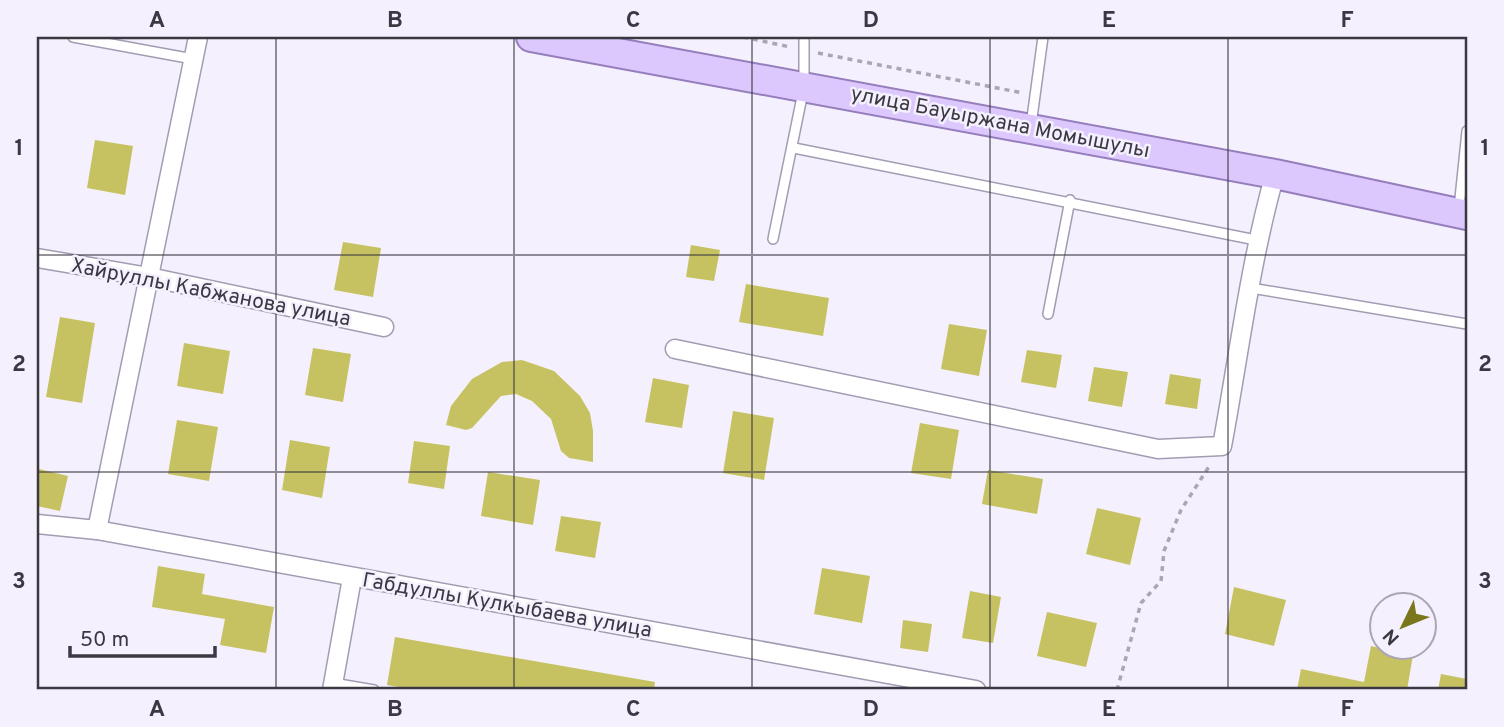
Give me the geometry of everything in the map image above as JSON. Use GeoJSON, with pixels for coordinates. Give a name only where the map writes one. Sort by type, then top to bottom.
{"type":"FeatureCollection","features":[{"type":"Feature","properties":{"kind":"main road","name":"улица Бауыржана Момышулы"},"geometry":{"type":"LineString","coordinates":[[533,37],[1275,174],[1463,214]]}},
{"type":"Feature","properties":{"kind":"street"},"geometry":{"type":"LineString","coordinates":[[97,530],[198,37]]}},
{"type":"Feature","properties":{"kind":"street"},"geometry":{"type":"LineString","coordinates":[[675,349],[1158,449],[1222,446],[1251,288],[1256,240],[1275,174]]}},
{"type":"Feature","properties":{"kind":"street","name":"Хайруллы Кабжанова улица"},"geometry":{"type":"LineString","coordinates":[[37,258],[149,277],[384,327]]}},
{"type":"Feature","properties":{"kind":"street","name":"Габдуллы Кулкыбаева улица"},"geometry":{"type":"LineString","coordinates":[[37,524],[97,530],[976,690]]}},
{"type":"Feature","properties":{"kind":"street"},"geometry":{"type":"LineString","coordinates":[[332,686],[352,578]]}},
{"type":"Feature","properties":{"kind":"lane"},"geometry":{"type":"LineString","coordinates":[[73,37],[193,59]]}},
{"type":"Feature","properties":{"kind":"lane"},"geometry":{"type":"LineString","coordinates":[[773,239],[794,148],[804,87],[804,37]]}},
{"type":"Feature","properties":{"kind":"lane"},"geometry":{"type":"LineString","coordinates":[[1030,130],[1043,37]]}},
{"type":"Feature","properties":{"kind":"lane"},"geometry":{"type":"LineString","coordinates":[[1463,214],[1467,131]]}},
{"type":"Feature","properties":{"kind":"lane"},"geometry":{"type":"LineString","coordinates":[[794,148],[1256,240]]}},
{"type":"Feature","properties":{"kind":"lane"},"geometry":{"type":"LineString","coordinates":[[1048,314],[1070,201]]}},
{"type":"Feature","properties":{"kind":"lane"},"geometry":{"type":"LineString","coordinates":[[1251,288],[1467,324]]}},
{"type":"Feature","properties":{"kind":"lane"},"geometry":{"type":"LineString","coordinates":[[332,686],[374,690]]}},
{"type":"Feature","properties":{"kind":"path"},"geometry":{"type":"LineString","coordinates":[[743,37],[1035,96]]}},
{"type":"Feature","properties":{"kind":"path"},"geometry":{"type":"LineString","coordinates":[[1117,690],[1140,603],[1160,581],[1164,551],[1181,510],[1222,446]]}},
{"type":"Feature","properties":{"kind":"building"},"geometry":{"type":"Polygon","coordinates":[[[95,140],[133,146],[125,195],[87,188],[95,140]]]}},
{"type":"Feature","properties":{"kind":"building"},"geometry":{"type":"Polygon","coordinates":[[[343,242],[381,248],[373,297],[334,290],[343,242]]]}},
{"type":"Feature","properties":{"kind":"building"},"geometry":{"type":"Polygon","coordinates":[[[691,245],[720,250],[714,281],[686,277],[691,245]]]}},
{"type":"Feature","properties":{"kind":"building"},"geometry":{"type":"Polygon","coordinates":[[[746,284],[829,298],[823,336],[739,322],[746,284]]]}},
{"type":"Feature","properties":{"kind":"building"},"geometry":{"type":"Polygon","coordinates":[[[60,317],[95,323],[82,403],[46,397],[60,317]]]}},
{"type":"Feature","properties":{"kind":"building"},"geometry":{"type":"Polygon","coordinates":[[[949,324],[987,330],[979,376],[941,369],[949,324]]]}},
{"type":"Feature","properties":{"kind":"building"},"geometry":{"type":"Polygon","coordinates":[[[184,343],[230,351],[223,394],[177,386],[184,343]]]}},
{"type":"Feature","properties":{"kind":"building"},"geometry":{"type":"Polygon","coordinates":[[[313,348],[351,354],[343,402],[305,395],[313,348]]]}},
{"type":"Feature","properties":{"kind":"building"},"geometry":{"type":"Polygon","coordinates":[[[1027,350],[1062,355],[1056,388],[1021,382],[1027,350]]]}},
{"type":"Feature","properties":{"kind":"building"},"geometry":{"type":"Polygon","coordinates":[[[522,360],[554,371],[580,396],[590,413],[593,462],[569,458],[561,451],[551,419],[532,401],[516,394],[501,396],[472,428],[466,430],[446,425],[451,406],[472,379],[502,362],[522,360]]]}},
{"type":"Feature","properties":{"kind":"building"},"geometry":{"type":"Polygon","coordinates":[[[1094,367],[1128,372],[1122,407],[1088,401],[1094,367]]]}},
{"type":"Feature","properties":{"kind":"building"},"geometry":{"type":"Polygon","coordinates":[[[1170,374],[1201,379],[1197,409],[1165,404],[1170,374]]]}},
{"type":"Feature","properties":{"kind":"building"},"geometry":{"type":"Polygon","coordinates":[[[653,378],[689,385],[682,428],[645,422],[653,378]]]}},
{"type":"Feature","properties":{"kind":"building"},"geometry":{"type":"Polygon","coordinates":[[[733,411],[774,418],[764,480],[723,473],[733,411]]]}},
{"type":"Feature","properties":{"kind":"building"},"geometry":{"type":"Polygon","coordinates":[[[177,420],[218,427],[209,481],[168,474],[177,420]]]}},
{"type":"Feature","properties":{"kind":"building"},"geometry":{"type":"Polygon","coordinates":[[[920,423],[959,430],[951,479],[911,473],[920,423]]]}},
{"type":"Feature","properties":{"kind":"building"},"geometry":{"type":"Polygon","coordinates":[[[290,440],[330,447],[322,498],[282,490],[290,440]]]}},
{"type":"Feature","properties":{"kind":"building"},"geometry":{"type":"Polygon","coordinates":[[[414,441],[450,446],[444,489],[408,483],[414,441]]]}},
{"type":"Feature","properties":{"kind":"building"},"geometry":{"type":"Polygon","coordinates":[[[39,469],[68,476],[60,511],[37,506],[39,469]]]}},
{"type":"Feature","properties":{"kind":"building"},"geometry":{"type":"Polygon","coordinates":[[[988,470],[1043,479],[1037,514],[982,504],[988,470]]]}},
{"type":"Feature","properties":{"kind":"building"},"geometry":{"type":"Polygon","coordinates":[[[488,472],[540,480],[533,525],[481,516],[488,472]]]}},
{"type":"Feature","properties":{"kind":"building"},"geometry":{"type":"Polygon","coordinates":[[[1097,508],[1141,518],[1130,565],[1086,554],[1097,508]]]}},
{"type":"Feature","properties":{"kind":"building"},"geometry":{"type":"Polygon","coordinates":[[[561,516],[601,522],[595,558],[555,551],[561,516]]]}},
{"type":"Feature","properties":{"kind":"building"},"geometry":{"type":"Polygon","coordinates":[[[158,566],[205,574],[202,594],[274,607],[266,653],[220,645],[225,619],[152,607],[158,566]]]}},
{"type":"Feature","properties":{"kind":"building"},"geometry":{"type":"Polygon","coordinates":[[[822,568],[870,576],[862,623],[814,614],[822,568]]]}},
{"type":"Feature","properties":{"kind":"building"},"geometry":{"type":"Polygon","coordinates":[[[1234,587],[1286,600],[1274,646],[1225,634],[1234,587]]]}},
{"type":"Feature","properties":{"kind":"building"},"geometry":{"type":"Polygon","coordinates":[[[970,591],[1001,597],[993,643],[962,638],[970,591]]]}},
{"type":"Feature","properties":{"kind":"building"},"geometry":{"type":"Polygon","coordinates":[[[1047,612],[1097,623],[1086,667],[1037,656],[1047,612]]]}},
{"type":"Feature","properties":{"kind":"building"},"geometry":{"type":"Polygon","coordinates":[[[903,620],[932,624],[928,652],[900,648],[903,620]]]}},
{"type":"Feature","properties":{"kind":"building"},"geometry":{"type":"Polygon","coordinates":[[[395,637],[655,682],[654,690],[416,690],[387,685],[395,637]]]}},
{"type":"Feature","properties":{"kind":"building"},"geometry":{"type":"Polygon","coordinates":[[[1368,660],[1412,660],[1407,690],[1297,690],[1301,669],[1364,682],[1368,660]]]}},
{"type":"Feature","properties":{"kind":"building"},"geometry":{"type":"Polygon","coordinates":[[[1441,674],[1467,679],[1467,690],[1438,690],[1441,674]]]}}]}
